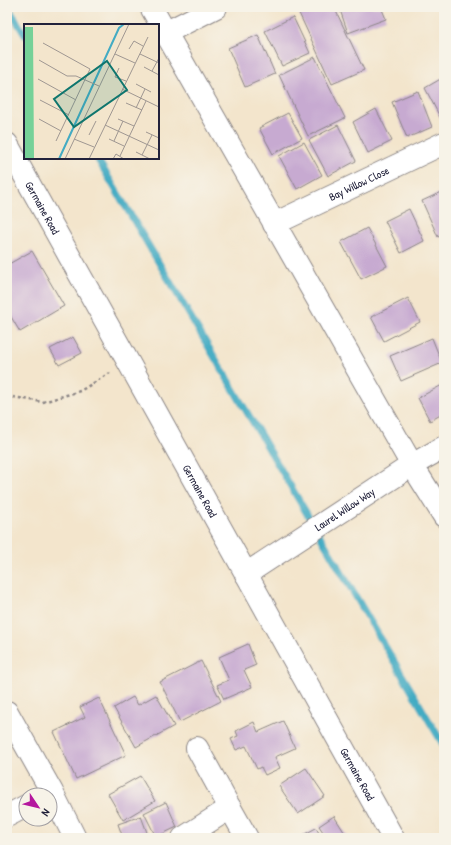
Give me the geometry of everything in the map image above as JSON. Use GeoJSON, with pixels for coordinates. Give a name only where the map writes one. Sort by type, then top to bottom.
{"type":"FeatureCollection","features":[{"type":"Feature","properties":{"kind":"street"},"geometry":{"type":"LineString","coordinates":[[151,7],[412,465],[444,516]]}},
{"type":"Feature","properties":{"kind":"street"},"geometry":{"type":"LineString","coordinates":[[165,33],[216,7]]}},
{"type":"Feature","properties":{"kind":"street","name":"Bay Willow Close"},"geometry":{"type":"LineString","coordinates":[[274,224],[444,143]]}},
{"type":"Feature","properties":{"kind":"street","name":"Germaine Road"},"geometry":{"type":"LineString","coordinates":[[7,144],[393,838]]}},
{"type":"Feature","properties":{"kind":"street","name":"Laurel Willow Way"},"geometry":{"type":"LineString","coordinates":[[246,574],[412,465],[444,446]]}},
{"type":"Feature","properties":{"kind":"street"},"geometry":{"type":"LineString","coordinates":[[7,712],[46,787]]}},
{"type":"Feature","properties":{"kind":"street"},"geometry":{"type":"LineString","coordinates":[[197,748],[247,838]]}},
{"type":"Feature","properties":{"kind":"street"},"geometry":{"type":"LineString","coordinates":[[183,838],[230,808]]}},
{"type":"Feature","properties":{"kind":"street"},"geometry":{"type":"LineString","coordinates":[[58,809],[75,838]]}},
{"type":"Feature","properties":{"kind":"street"},"geometry":{"type":"LineString","coordinates":[[7,816],[18,810]]}},
{"type":"Feature","properties":{"kind":"path"},"geometry":{"type":"LineString","coordinates":[[7,396],[43,402],[80,391],[128,362]]}},
{"type":"Feature","properties":{"kind":"building"},"geometry":{"type":"Polygon","coordinates":[[[307,7],[334,7],[364,70],[332,84],[298,11],[307,7]]]}},
{"type":"Feature","properties":{"kind":"building"},"geometry":{"type":"Polygon","coordinates":[[[339,7],[381,7],[386,19],[348,33],[339,7]]]}},
{"type":"Feature","properties":{"kind":"building"},"geometry":{"type":"Polygon","coordinates":[[[293,17],[310,53],[282,66],[265,31],[293,17]]]}},
{"type":"Feature","properties":{"kind":"building"},"geometry":{"type":"Polygon","coordinates":[[[258,35],[275,74],[245,87],[228,48],[258,35]]]}},
{"type":"Feature","properties":{"kind":"building"},"geometry":{"type":"Polygon","coordinates":[[[315,57],[345,118],[308,136],[279,75],[315,57]]]}},
{"type":"Feature","properties":{"kind":"building"},"geometry":{"type":"Polygon","coordinates":[[[444,77],[444,119],[442,121],[425,88],[444,77]]]}},
{"type":"Feature","properties":{"kind":"building"},"geometry":{"type":"Polygon","coordinates":[[[418,91],[432,127],[407,138],[392,102],[418,91]]]}},
{"type":"Feature","properties":{"kind":"building"},"geometry":{"type":"Polygon","coordinates":[[[376,109],[392,141],[368,153],[353,122],[376,109]]]}},
{"type":"Feature","properties":{"kind":"building"},"geometry":{"type":"Polygon","coordinates":[[[288,113],[302,138],[273,154],[259,128],[288,113]]]}},
{"type":"Feature","properties":{"kind":"building"},"geometry":{"type":"Polygon","coordinates":[[[338,125],[356,161],[328,176],[309,140],[338,125]]]}},
{"type":"Feature","properties":{"kind":"building"},"geometry":{"type":"Polygon","coordinates":[[[304,142],[322,175],[297,189],[279,156],[304,142]]]}},
{"type":"Feature","properties":{"kind":"building"},"geometry":{"type":"Polygon","coordinates":[[[444,191],[444,234],[438,237],[422,201],[444,191]]]}},
{"type":"Feature","properties":{"kind":"building"},"geometry":{"type":"Polygon","coordinates":[[[409,209],[424,241],[401,253],[385,221],[409,209]]]}},
{"type":"Feature","properties":{"kind":"building"},"geometry":{"type":"Polygon","coordinates":[[[367,228],[387,266],[361,279],[341,242],[367,228]]]}},
{"type":"Feature","properties":{"kind":"building"},"geometry":{"type":"Polygon","coordinates":[[[32,251],[64,306],[20,332],[7,310],[7,265],[32,251]]]}},
{"type":"Feature","properties":{"kind":"building"},"geometry":{"type":"Polygon","coordinates":[[[408,298],[420,322],[384,341],[371,317],[408,298]]]}},
{"type":"Feature","properties":{"kind":"building"},"geometry":{"type":"Polygon","coordinates":[[[73,337],[82,353],[59,365],[50,349],[73,337]]]}},
{"type":"Feature","properties":{"kind":"building"},"geometry":{"type":"Polygon","coordinates":[[[432,338],[442,363],[401,381],[390,356],[432,338]]]}},
{"type":"Feature","properties":{"kind":"building"},"geometry":{"type":"Polygon","coordinates":[[[444,384],[444,413],[430,421],[418,398],[444,384]]]}},
{"type":"Feature","properties":{"kind":"building"},"geometry":{"type":"Polygon","coordinates":[[[248,644],[256,665],[244,670],[252,687],[224,699],[217,685],[229,680],[219,657],[248,644]]]}},
{"type":"Feature","properties":{"kind":"building"},"geometry":{"type":"Polygon","coordinates":[[[201,661],[221,701],[180,722],[160,682],[201,661]]]}},
{"type":"Feature","properties":{"kind":"building"},"geometry":{"type":"Polygon","coordinates":[[[156,695],[174,726],[136,747],[114,708],[133,697],[138,705],[156,695]]]}},
{"type":"Feature","properties":{"kind":"building"},"geometry":{"type":"Polygon","coordinates":[[[99,698],[126,755],[76,779],[54,732],[85,717],[80,707],[99,698]]]}},
{"type":"Feature","properties":{"kind":"building"},"geometry":{"type":"Polygon","coordinates":[[[283,721],[295,748],[275,757],[280,768],[265,775],[261,767],[257,769],[246,746],[236,750],[231,739],[238,736],[236,731],[254,722],[258,732],[283,721]]]}},
{"type":"Feature","properties":{"kind":"building"},"geometry":{"type":"Polygon","coordinates":[[[306,768],[325,796],[298,814],[279,786],[306,768]]]}},
{"type":"Feature","properties":{"kind":"building"},"geometry":{"type":"Polygon","coordinates":[[[140,776],[155,801],[123,820],[108,794],[140,776]]]}},
{"type":"Feature","properties":{"kind":"building"},"geometry":{"type":"Polygon","coordinates":[[[166,802],[177,827],[156,837],[144,813],[166,802]]]}},
{"type":"Feature","properties":{"kind":"building"},"geometry":{"type":"Polygon","coordinates":[[[141,816],[149,838],[123,838],[118,824],[141,816]]]}},
{"type":"Feature","properties":{"kind":"building"},"geometry":{"type":"Polygon","coordinates":[[[334,816],[348,838],[327,838],[319,826],[334,816]]]}},
{"type":"Feature","properties":{"kind":"building"},"geometry":{"type":"Polygon","coordinates":[[[316,828],[322,838],[305,838],[303,835],[316,828]]]}},
{"type":"Feature","properties":{"kind":"waterway"},"geometry":{"type":"LineString","coordinates":[[8,7],[24,33]]}},
{"type":"Feature","properties":{"kind":"waterway"},"geometry":{"type":"LineString","coordinates":[[98,159],[444,746]]}}]}
